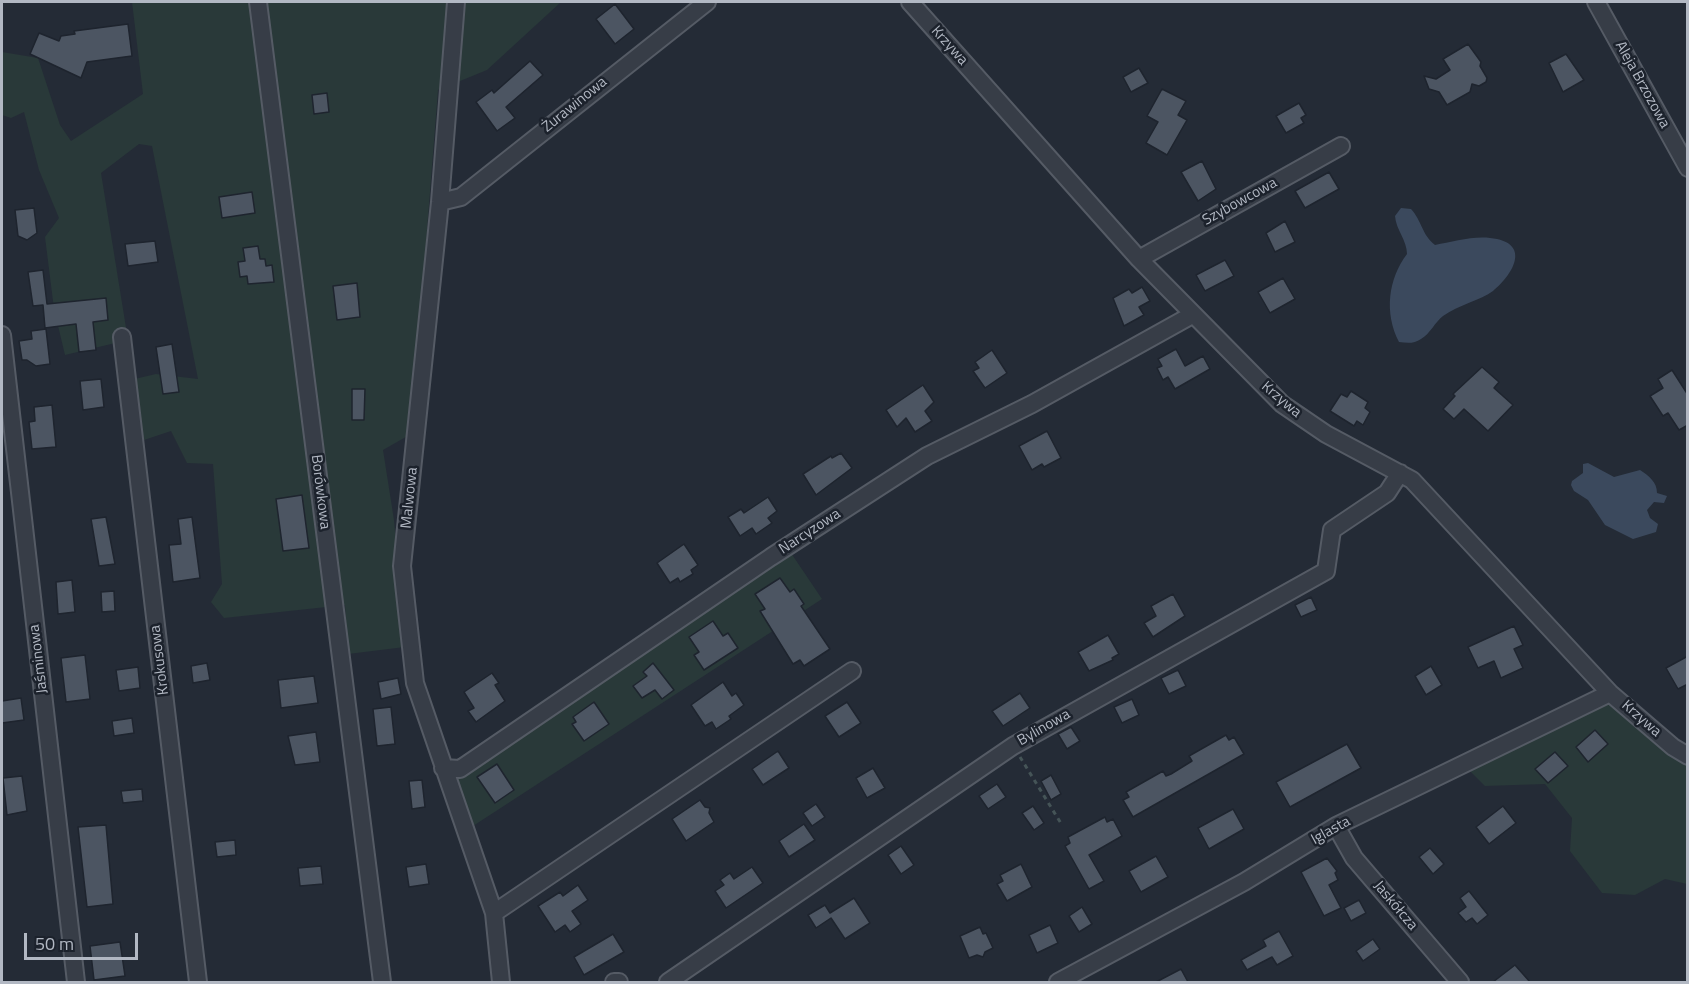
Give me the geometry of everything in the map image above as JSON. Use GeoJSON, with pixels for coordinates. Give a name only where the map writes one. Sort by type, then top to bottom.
{"type":"FeatureCollection","features":[{"type":"Feature","properties":{"kind":"street","name":"Borówkowa"},"geometry":{"type":"LineString","coordinates":[[258,2],[382,982]]}},
{"type":"Feature","properties":{"kind":"street","name":"Malwowa"},"geometry":{"type":"LineString","coordinates":[[456,2],[440,202],[402,566],[415,682],[494,913],[501,982]]}},
{"type":"Feature","properties":{"kind":"street","name":"Żurawinowa"},"geometry":{"type":"LineString","coordinates":[[440,202],[461,197],[707,2]]}},
{"type":"Feature","properties":{"kind":"street","name":"Krzywa"},"geometry":{"type":"LineString","coordinates":[[910,2],[1139,259],[1282,404],[1326,434],[1412,480],[1610,693],[1673,747],[1688,756]]}},
{"type":"Feature","properties":{"kind":"street","name":"Aleja Brzozowa"},"geometry":{"type":"LineString","coordinates":[[1596,2],[1688,168]]}},
{"type":"Feature","properties":{"kind":"street","name":"Szybowcowa"},"geometry":{"type":"LineString","coordinates":[[1139,259],[1341,146]]}},
{"type":"Feature","properties":{"kind":"street","name":"Narcyzowa"},"geometry":{"type":"LineString","coordinates":[[443,768],[460,769],[771,557],[927,456],[1032,404],[1192,315]]}},
{"type":"Feature","properties":{"kind":"street","name":"Jaśminowa"},"geometry":{"type":"LineString","coordinates":[[2,335],[76,982]]}},
{"type":"Feature","properties":{"kind":"street","name":"Krokusowa"},"geometry":{"type":"LineString","coordinates":[[122,337],[198,982]]}},
{"type":"Feature","properties":{"kind":"street","name":"Bylinowa"},"geometry":{"type":"LineString","coordinates":[[668,982],[1013,746],[1326,571],[1332,530],[1387,493],[1400,473]]}},
{"type":"Feature","properties":{"kind":"street"},"geometry":{"type":"LineString","coordinates":[[494,913],[852,671]]}},
{"type":"Feature","properties":{"kind":"street","name":"Iglasta"},"geometry":{"type":"LineString","coordinates":[[1058,982],[1244,882],[1336,826],[1610,693]]}},
{"type":"Feature","properties":{"kind":"street","name":"Jaskółcza"},"geometry":{"type":"LineString","coordinates":[[1336,826],[1354,858],[1460,982]]}},
{"type":"Feature","properties":{"kind":"path"},"geometry":{"type":"LineString","coordinates":[[1013,746],[1062,825]]}},
{"type":"Feature","properties":{"kind":"shaded area"},"geometry":{"type":"Polygon","coordinates":[[[132,2],[561,2],[487,70],[438,90],[411,434],[383,450],[394,520],[405,647],[348,654],[345,605],[224,618],[211,602],[222,584],[213,464],[187,463],[171,431],[138,442],[126,381],[156,374],[198,379],[152,146],[139,144],[101,173],[128,340],[65,355],[54,309],[45,237],[59,218],[39,170],[24,112],[11,118],[2,115],[2,52],[38,58],[60,125],[71,141],[143,94],[132,2]]]}},
{"type":"Feature","properties":{"kind":"shaded area"},"geometry":{"type":"Polygon","coordinates":[[[791,553],[822,599],[473,826],[456,778],[791,553]]]}},
{"type":"Feature","properties":{"kind":"shaded area"},"geometry":{"type":"Polygon","coordinates":[[[1619,699],[1687,760],[1687,884],[1665,879],[1635,895],[1602,893],[1570,851],[1572,818],[1545,784],[1485,786],[1470,771],[1619,699]]]}},
{"type":"Feature","properties":{"kind":"water"},"geometry":{"type":"Polygon","coordinates":[[[1401,208],[1411,209],[1427,237],[1435,245],[1490,238],[1511,245],[1515,252],[1513,267],[1508,276],[1493,291],[1449,312],[1424,337],[1410,343],[1399,342],[1391,320],[1390,308],[1392,285],[1407,254],[1395,216],[1401,208]]]}},
{"type":"Feature","properties":{"kind":"water"},"geometry":{"type":"Polygon","coordinates":[[[1588,463],[1614,477],[1640,470],[1654,482],[1657,493],[1667,496],[1664,503],[1654,502],[1647,510],[1650,518],[1658,524],[1656,532],[1633,539],[1605,525],[1588,500],[1574,491],[1571,485],[1572,481],[1583,473],[1583,464],[1588,463]]]}},
{"type":"Feature","properties":{"kind":"building"},"geometry":{"type":"Polygon","coordinates":[[[615,4],[634,29],[615,44],[596,19],[615,4]]]}},
{"type":"Feature","properties":{"kind":"building"},"geometry":{"type":"Polygon","coordinates":[[[128,24],[132,56],[87,62],[81,78],[30,54],[39,33],[59,41],[61,36],[75,34],[74,31],[128,24]]]}},
{"type":"Feature","properties":{"kind":"building"},"geometry":{"type":"Polygon","coordinates":[[[1468,44],[1481,62],[1480,66],[1487,78],[1486,82],[1479,86],[1472,84],[1470,92],[1447,105],[1439,92],[1429,89],[1424,76],[1436,79],[1450,70],[1443,59],[1468,44]]]}},
{"type":"Feature","properties":{"kind":"building"},"geometry":{"type":"Polygon","coordinates":[[[1566,54],[1584,80],[1563,92],[1549,63],[1566,54]]]}},
{"type":"Feature","properties":{"kind":"building"},"geometry":{"type":"Polygon","coordinates":[[[530,61],[543,75],[506,107],[515,118],[497,131],[476,102],[492,90],[494,93],[530,61]]]}},
{"type":"Feature","properties":{"kind":"building"},"geometry":{"type":"Polygon","coordinates":[[[1139,68],[1148,83],[1131,92],[1123,77],[1139,68]]]}},
{"type":"Feature","properties":{"kind":"building"},"geometry":{"type":"Polygon","coordinates":[[[1162,89],[1186,101],[1178,115],[1187,120],[1167,155],[1146,143],[1158,122],[1147,116],[1162,89]]]}},
{"type":"Feature","properties":{"kind":"building"},"geometry":{"type":"Polygon","coordinates":[[[327,93],[329,112],[314,114],[312,95],[327,93]]]}},
{"type":"Feature","properties":{"kind":"building"},"geometry":{"type":"Polygon","coordinates":[[[1299,103],[1306,115],[1301,118],[1304,123],[1286,133],[1276,116],[1299,103]]]}},
{"type":"Feature","properties":{"kind":"building"},"geometry":{"type":"Polygon","coordinates":[[[1202,161],[1216,189],[1198,201],[1181,172],[1202,161]]]}},
{"type":"Feature","properties":{"kind":"building"},"geometry":{"type":"Polygon","coordinates":[[[1329,172],[1339,189],[1305,208],[1295,191],[1329,172]]]}},
{"type":"Feature","properties":{"kind":"building"},"geometry":{"type":"Polygon","coordinates":[[[252,192],[255,213],[222,218],[219,197],[252,192]]]}},
{"type":"Feature","properties":{"kind":"building"},"geometry":{"type":"Polygon","coordinates":[[[34,208],[37,233],[27,240],[18,236],[15,210],[34,208]]]}},
{"type":"Feature","properties":{"kind":"building"},"geometry":{"type":"Polygon","coordinates":[[[1285,221],[1295,242],[1275,252],[1266,233],[1285,221]]]}},
{"type":"Feature","properties":{"kind":"building"},"geometry":{"type":"Polygon","coordinates":[[[155,241],[158,262],[128,266],[125,244],[155,241]]]}},
{"type":"Feature","properties":{"kind":"building"},"geometry":{"type":"Polygon","coordinates":[[[258,246],[260,259],[265,259],[266,266],[272,265],[274,282],[248,284],[247,276],[240,277],[238,262],[245,261],[243,248],[258,246]]]}},
{"type":"Feature","properties":{"kind":"building"},"geometry":{"type":"Polygon","coordinates":[[[1225,260],[1234,276],[1205,291],[1196,275],[1225,260]]]}},
{"type":"Feature","properties":{"kind":"building"},"geometry":{"type":"Polygon","coordinates":[[[43,270],[47,304],[106,298],[108,320],[93,322],[96,350],[79,352],[76,324],[45,328],[43,305],[33,306],[28,272],[43,270]]]}},
{"type":"Feature","properties":{"kind":"building"},"geometry":{"type":"Polygon","coordinates":[[[1283,278],[1295,299],[1270,313],[1258,292],[1283,278]]]}},
{"type":"Feature","properties":{"kind":"building"},"geometry":{"type":"Polygon","coordinates":[[[357,283],[360,317],[337,320],[333,286],[357,283]]]}},
{"type":"Feature","properties":{"kind":"building"},"geometry":{"type":"Polygon","coordinates":[[[1142,287],[1150,301],[1139,307],[1144,315],[1124,326],[1113,298],[1129,289],[1132,293],[1142,287]]]}},
{"type":"Feature","properties":{"kind":"building"},"geometry":{"type":"Polygon","coordinates":[[[46,329],[50,364],[36,366],[27,360],[22,360],[19,341],[32,339],[31,331],[46,329]]]}},
{"type":"Feature","properties":{"kind":"building"},"geometry":{"type":"Polygon","coordinates":[[[172,344],[179,392],[163,394],[156,347],[172,344]]]}},
{"type":"Feature","properties":{"kind":"building"},"geometry":{"type":"Polygon","coordinates":[[[1176,349],[1185,366],[1203,356],[1210,369],[1175,389],[1168,377],[1163,380],[1157,368],[1162,366],[1158,359],[1176,349]]]}},
{"type":"Feature","properties":{"kind":"building"},"geometry":{"type":"Polygon","coordinates":[[[992,350],[1007,373],[985,388],[973,371],[979,368],[975,362],[992,350]]]}},
{"type":"Feature","properties":{"kind":"building"},"geometry":{"type":"Polygon","coordinates":[[[1482,367],[1499,382],[1494,388],[1513,405],[1488,431],[1464,409],[1454,419],[1443,409],[1455,396],[1453,394],[1482,367]]]}},
{"type":"Feature","properties":{"kind":"building"},"geometry":{"type":"Polygon","coordinates":[[[1672,370],[1688,395],[1688,425],[1679,430],[1668,413],[1663,416],[1650,396],[1663,388],[1658,379],[1672,370]]]}},
{"type":"Feature","properties":{"kind":"building"},"geometry":{"type":"Polygon","coordinates":[[[101,379],[104,407],[83,410],[80,381],[101,379]]]}},
{"type":"Feature","properties":{"kind":"building"},"geometry":{"type":"Polygon","coordinates":[[[923,385],[934,402],[925,411],[932,421],[915,432],[906,418],[897,427],[886,410],[923,385]]]}},
{"type":"Feature","properties":{"kind":"building"},"geometry":{"type":"Polygon","coordinates":[[[352,389],[365,389],[364,420],[352,420],[352,389]]]}},
{"type":"Feature","properties":{"kind":"building"},"geometry":{"type":"Polygon","coordinates":[[[1351,391],[1368,402],[1365,408],[1370,412],[1363,425],[1357,421],[1354,426],[1330,411],[1341,394],[1347,397],[1351,391]]]}},
{"type":"Feature","properties":{"kind":"building"},"geometry":{"type":"Polygon","coordinates":[[[52,405],[56,447],[32,449],[29,422],[35,421],[34,407],[52,405]]]}},
{"type":"Feature","properties":{"kind":"building"},"geometry":{"type":"Polygon","coordinates":[[[1047,431],[1061,458],[1044,467],[1042,464],[1032,470],[1019,446],[1047,431]]]}},
{"type":"Feature","properties":{"kind":"building"},"geometry":{"type":"Polygon","coordinates":[[[841,453],[852,468],[816,495],[803,474],[831,456],[832,458],[841,453]]]}},
{"type":"Feature","properties":{"kind":"building"},"geometry":{"type":"Polygon","coordinates":[[[302,495],[309,548],[283,551],[276,499],[302,495]]]}},
{"type":"Feature","properties":{"kind":"building"},"geometry":{"type":"Polygon","coordinates":[[[768,497],[777,511],[768,518],[772,523],[756,534],[752,528],[740,536],[728,517],[741,509],[744,513],[768,497]]]}},
{"type":"Feature","properties":{"kind":"building"},"geometry":{"type":"Polygon","coordinates":[[[106,517],[115,564],[99,566],[91,519],[106,517]]]}},
{"type":"Feature","properties":{"kind":"building"},"geometry":{"type":"Polygon","coordinates":[[[192,517],[200,578],[173,582],[169,545],[181,544],[178,519],[192,517]]]}},
{"type":"Feature","properties":{"kind":"building"},"geometry":{"type":"Polygon","coordinates":[[[684,544],[698,565],[691,570],[693,574],[680,582],[678,578],[670,583],[657,563],[684,544]]]}},
{"type":"Feature","properties":{"kind":"building"},"geometry":{"type":"Polygon","coordinates":[[[780,578],[790,592],[794,589],[804,604],[801,606],[830,649],[804,666],[800,660],[793,664],[760,611],[765,609],[755,594],[780,578]]]}},
{"type":"Feature","properties":{"kind":"building"},"geometry":{"type":"Polygon","coordinates":[[[72,580],[75,612],[58,614],[56,582],[72,580]]]}},
{"type":"Feature","properties":{"kind":"building"},"geometry":{"type":"Polygon","coordinates":[[[114,591],[115,611],[102,612],[101,592],[114,591]]]}},
{"type":"Feature","properties":{"kind":"building"},"geometry":{"type":"Polygon","coordinates":[[[1173,594],[1185,616],[1153,637],[1144,623],[1156,616],[1151,606],[1173,594]]]}},
{"type":"Feature","properties":{"kind":"building"},"geometry":{"type":"Polygon","coordinates":[[[1311,597],[1317,610],[1301,617],[1295,605],[1311,597]]]}},
{"type":"Feature","properties":{"kind":"building"},"geometry":{"type":"Polygon","coordinates":[[[713,621],[723,636],[728,633],[738,648],[704,670],[694,655],[699,652],[689,637],[713,621]]]}},
{"type":"Feature","properties":{"kind":"building"},"geometry":{"type":"Polygon","coordinates":[[[1514,626],[1523,645],[1514,649],[1523,668],[1501,678],[1494,661],[1478,668],[1468,647],[1514,626]]]}},
{"type":"Feature","properties":{"kind":"building"},"geometry":{"type":"Polygon","coordinates":[[[1108,635],[1119,654],[1112,658],[1113,660],[1089,671],[1078,652],[1108,635]]]}},
{"type":"Feature","properties":{"kind":"building"},"geometry":{"type":"Polygon","coordinates":[[[85,655],[90,699],[66,702],[61,658],[85,655]]]}},
{"type":"Feature","properties":{"kind":"building"},"geometry":{"type":"Polygon","coordinates":[[[1688,656],[1688,684],[1678,689],[1666,668],[1688,656]]]}},
{"type":"Feature","properties":{"kind":"building"},"geometry":{"type":"Polygon","coordinates":[[[207,663],[210,680],[193,683],[191,666],[207,663]]]}},
{"type":"Feature","properties":{"kind":"building"},"geometry":{"type":"Polygon","coordinates":[[[653,663],[674,690],[662,699],[655,690],[642,698],[633,686],[647,676],[643,672],[653,663]]]}},
{"type":"Feature","properties":{"kind":"building"},"geometry":{"type":"Polygon","coordinates":[[[1431,666],[1442,685],[1426,695],[1415,676],[1431,666]]]}},
{"type":"Feature","properties":{"kind":"building"},"geometry":{"type":"Polygon","coordinates":[[[138,667],[140,688],[119,691],[116,670],[138,667]]]}},
{"type":"Feature","properties":{"kind":"building"},"geometry":{"type":"Polygon","coordinates":[[[1178,670],[1186,686],[1169,694],[1161,678],[1178,670]]]}},
{"type":"Feature","properties":{"kind":"building"},"geometry":{"type":"Polygon","coordinates":[[[492,673],[499,683],[495,685],[505,701],[476,722],[468,711],[474,708],[464,692],[492,673]]]}},
{"type":"Feature","properties":{"kind":"building"},"geometry":{"type":"Polygon","coordinates":[[[314,676],[318,703],[281,708],[278,680],[314,676]]]}},
{"type":"Feature","properties":{"kind":"building"},"geometry":{"type":"Polygon","coordinates":[[[398,678],[401,694],[381,699],[378,682],[398,678]]]}},
{"type":"Feature","properties":{"kind":"building"},"geometry":{"type":"Polygon","coordinates":[[[723,682],[732,696],[736,693],[744,705],[729,716],[731,719],[716,729],[712,722],[705,726],[691,705],[723,682]]]}},
{"type":"Feature","properties":{"kind":"building"},"geometry":{"type":"Polygon","coordinates":[[[1020,693],[1030,708],[1003,726],[992,711],[1020,693]]]}},
{"type":"Feature","properties":{"kind":"building"},"geometry":{"type":"Polygon","coordinates":[[[21,698],[24,720],[2,723],[2,701],[21,698]]]}},
{"type":"Feature","properties":{"kind":"building"},"geometry":{"type":"Polygon","coordinates":[[[1132,699],[1139,715],[1122,723],[1114,707],[1132,699]]]}},
{"type":"Feature","properties":{"kind":"building"},"geometry":{"type":"Polygon","coordinates":[[[594,702],[609,724],[584,741],[572,724],[576,722],[573,717],[594,702]]]}},
{"type":"Feature","properties":{"kind":"building"},"geometry":{"type":"Polygon","coordinates":[[[847,702],[861,723],[839,737],[825,716],[847,702]]]}},
{"type":"Feature","properties":{"kind":"building"},"geometry":{"type":"Polygon","coordinates":[[[391,707],[395,744],[377,746],[373,709],[391,707]]]}},
{"type":"Feature","properties":{"kind":"building"},"geometry":{"type":"Polygon","coordinates":[[[132,718],[134,733],[114,736],[112,721],[132,718]]]}},
{"type":"Feature","properties":{"kind":"building"},"geometry":{"type":"Polygon","coordinates":[[[1071,727],[1080,741],[1067,749],[1058,734],[1071,727]]]}},
{"type":"Feature","properties":{"kind":"building"},"geometry":{"type":"Polygon","coordinates":[[[1595,730],[1608,744],[1588,762],[1576,747],[1595,730]]]}},
{"type":"Feature","properties":{"kind":"building"},"geometry":{"type":"Polygon","coordinates":[[[316,732],[320,762],[295,765],[288,736],[316,732]]]}},
{"type":"Feature","properties":{"kind":"building"},"geometry":{"type":"Polygon","coordinates":[[[1226,735],[1229,740],[1234,737],[1244,754],[1133,817],[1123,800],[1129,797],[1126,792],[1163,771],[1166,776],[1171,774],[1192,761],[1189,756],[1226,735]]]}},
{"type":"Feature","properties":{"kind":"building"},"geometry":{"type":"Polygon","coordinates":[[[1347,744],[1361,768],[1290,807],[1276,782],[1347,744]]]}},
{"type":"Feature","properties":{"kind":"building"},"geometry":{"type":"Polygon","coordinates":[[[778,751],[789,768],[763,785],[752,769],[778,751]]]}},
{"type":"Feature","properties":{"kind":"building"},"geometry":{"type":"Polygon","coordinates":[[[1555,752],[1568,766],[1548,783],[1535,769],[1555,752]]]}},
{"type":"Feature","properties":{"kind":"building"},"geometry":{"type":"Polygon","coordinates":[[[497,764],[514,790],[495,803],[477,777],[497,764]]]}},
{"type":"Feature","properties":{"kind":"building"},"geometry":{"type":"Polygon","coordinates":[[[873,768],[885,788],[867,798],[856,778],[873,768]]]}},
{"type":"Feature","properties":{"kind":"building"},"geometry":{"type":"Polygon","coordinates":[[[1051,775],[1061,794],[1051,800],[1041,781],[1051,775]]]}},
{"type":"Feature","properties":{"kind":"building"},"geometry":{"type":"Polygon","coordinates":[[[22,776],[27,811],[7,815],[3,778],[22,776]]]}},
{"type":"Feature","properties":{"kind":"building"},"geometry":{"type":"Polygon","coordinates":[[[422,780],[425,807],[412,809],[409,781],[422,780]]]}},
{"type":"Feature","properties":{"kind":"building"},"geometry":{"type":"Polygon","coordinates":[[[997,784],[1006,797],[988,809],[979,796],[997,784]]]}},
{"type":"Feature","properties":{"kind":"building"},"geometry":{"type":"Polygon","coordinates":[[[142,789],[143,801],[123,803],[121,791],[142,789]]]}},
{"type":"Feature","properties":{"kind":"building"},"geometry":{"type":"Polygon","coordinates":[[[700,800],[705,807],[710,808],[709,813],[714,822],[686,841],[672,819],[700,800]]]}},
{"type":"Feature","properties":{"kind":"building"},"geometry":{"type":"Polygon","coordinates":[[[816,804],[825,817],[812,826],[803,813],[816,804]]]}},
{"type":"Feature","properties":{"kind":"building"},"geometry":{"type":"Polygon","coordinates":[[[1033,806],[1044,823],[1034,830],[1022,813],[1033,806]]]}},
{"type":"Feature","properties":{"kind":"building"},"geometry":{"type":"Polygon","coordinates":[[[1503,806],[1516,823],[1489,844],[1476,827],[1503,806]]]}},
{"type":"Feature","properties":{"kind":"building"},"geometry":{"type":"Polygon","coordinates":[[[1233,809],[1244,829],[1209,849],[1198,828],[1233,809]]]}},
{"type":"Feature","properties":{"kind":"building"},"geometry":{"type":"Polygon","coordinates":[[[1105,817],[1107,822],[1113,819],[1122,836],[1089,855],[1104,881],[1089,889],[1065,846],[1070,843],[1068,837],[1105,817]]]}},
{"type":"Feature","properties":{"kind":"building"},"geometry":{"type":"Polygon","coordinates":[[[804,824],[815,840],[789,857],[779,841],[804,824]]]}},
{"type":"Feature","properties":{"kind":"building"},"geometry":{"type":"Polygon","coordinates":[[[106,825],[113,904],[87,907],[78,827],[106,825]]]}},
{"type":"Feature","properties":{"kind":"building"},"geometry":{"type":"Polygon","coordinates":[[[235,840],[236,855],[217,857],[215,842],[235,840]]]}},
{"type":"Feature","properties":{"kind":"building"},"geometry":{"type":"Polygon","coordinates":[[[901,846],[914,865],[901,874],[888,855],[901,846]]]}},
{"type":"Feature","properties":{"kind":"building"},"geometry":{"type":"Polygon","coordinates":[[[1430,848],[1444,864],[1433,874],[1419,857],[1430,848]]]}},
{"type":"Feature","properties":{"kind":"building"},"geometry":{"type":"Polygon","coordinates":[[[1156,856],[1168,877],[1141,892],[1129,871],[1156,856]]]}},
{"type":"Feature","properties":{"kind":"building"},"geometry":{"type":"Polygon","coordinates":[[[1327,858],[1337,871],[1335,873],[1338,880],[1329,885],[1341,908],[1324,916],[1301,872],[1327,858]]]}},
{"type":"Feature","properties":{"kind":"building"},"geometry":{"type":"Polygon","coordinates":[[[426,864],[429,884],[409,887],[406,867],[426,864]]]}},
{"type":"Feature","properties":{"kind":"building"},"geometry":{"type":"Polygon","coordinates":[[[1021,864],[1032,887],[1007,901],[997,884],[1003,881],[1000,875],[1021,864]]]}},
{"type":"Feature","properties":{"kind":"building"},"geometry":{"type":"Polygon","coordinates":[[[321,866],[323,884],[300,886],[298,868],[321,866]]]}},
{"type":"Feature","properties":{"kind":"building"},"geometry":{"type":"Polygon","coordinates":[[[752,867],[763,883],[726,908],[715,891],[724,885],[720,880],[730,873],[734,879],[752,867]]]}},
{"type":"Feature","properties":{"kind":"building"},"geometry":{"type":"Polygon","coordinates":[[[578,885],[588,900],[572,911],[581,924],[570,932],[565,925],[555,932],[538,906],[560,892],[563,896],[578,885]]]}},
{"type":"Feature","properties":{"kind":"building"},"geometry":{"type":"Polygon","coordinates":[[[1469,891],[1488,915],[1477,924],[1472,918],[1466,922],[1458,913],[1466,907],[1460,898],[1469,891]]]}},
{"type":"Feature","properties":{"kind":"building"},"geometry":{"type":"Polygon","coordinates":[[[854,898],[870,923],[845,939],[831,918],[816,928],[808,915],[825,905],[830,913],[854,898]]]}},
{"type":"Feature","properties":{"kind":"building"},"geometry":{"type":"Polygon","coordinates":[[[1359,900],[1366,913],[1351,921],[1344,908],[1359,900]]]}},
{"type":"Feature","properties":{"kind":"building"},"geometry":{"type":"Polygon","coordinates":[[[1082,907],[1092,924],[1079,932],[1069,916],[1082,907]]]}},
{"type":"Feature","properties":{"kind":"building"},"geometry":{"type":"Polygon","coordinates":[[[1050,925],[1058,943],[1037,953],[1029,935],[1050,925]]]}},
{"type":"Feature","properties":{"kind":"building"},"geometry":{"type":"Polygon","coordinates":[[[980,927],[983,934],[986,933],[993,948],[985,952],[983,957],[977,955],[969,958],[960,936],[980,927]]]}},
{"type":"Feature","properties":{"kind":"building"},"geometry":{"type":"Polygon","coordinates":[[[1279,931],[1293,956],[1277,965],[1272,957],[1247,970],[1241,960],[1266,946],[1263,940],[1279,931]]]}},
{"type":"Feature","properties":{"kind":"building"},"geometry":{"type":"Polygon","coordinates":[[[613,934],[624,952],[584,975],[574,957],[613,934]]]}},
{"type":"Feature","properties":{"kind":"building"},"geometry":{"type":"Polygon","coordinates":[[[1373,939],[1380,949],[1363,961],[1356,951],[1373,939]]]}},
{"type":"Feature","properties":{"kind":"building"},"geometry":{"type":"Polygon","coordinates":[[[120,942],[125,976],[94,980],[90,946],[120,942]]]}},
{"type":"Feature","properties":{"kind":"building"},"geometry":{"type":"Polygon","coordinates":[[[1515,965],[1530,982],[1493,982],[1515,965]]]}},
{"type":"Feature","properties":{"kind":"building"},"geometry":{"type":"Polygon","coordinates":[[[1181,969],[1188,982],[1156,982],[1181,969]]]}}]}
